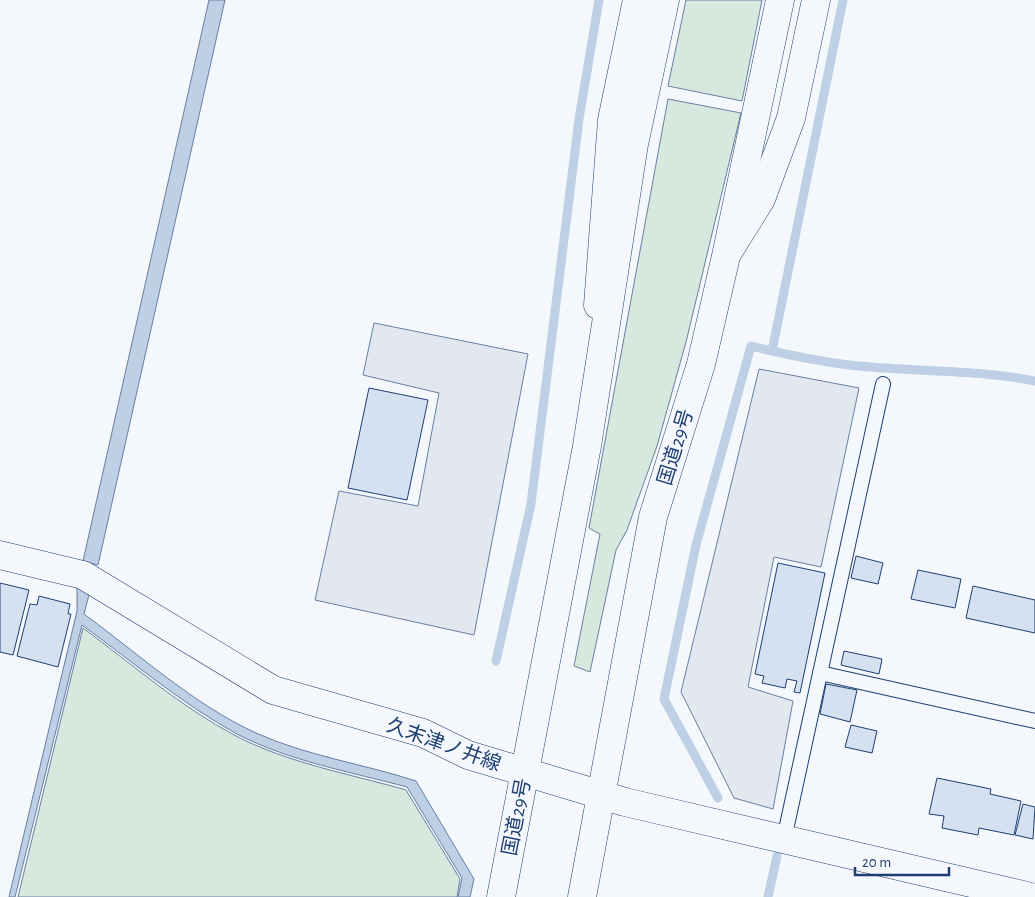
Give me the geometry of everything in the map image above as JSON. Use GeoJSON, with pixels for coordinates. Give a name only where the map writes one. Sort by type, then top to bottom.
{"type":"FeatureCollection","features":[{"type":"Feature","properties":{"kind":"main road"},"geometry":{"type":"LineString","coordinates":[[587,446],[612,120],[637,0]]}},
{"type":"Feature","properties":{"kind":"main road","name":"国道29号"},"geometry":{"type":"LineString","coordinates":[[501,897],[587,446],[634,144],[665,0]]}},
{"type":"Feature","properties":{"kind":"main road","name":"国道29号"},"geometry":{"type":"LineString","coordinates":[[582,897],[653,517],[701,364],[726,256],[780,0]]}},
{"type":"Feature","properties":{"kind":"main road"},"geometry":{"type":"LineString","coordinates":[[726,256],[760,199],[791,118],[816,0]]}},
{"type":"Feature","properties":{"kind":"main road","name":"久末津ノ井線"},"geometry":{"type":"LineString","coordinates":[[0,555],[83,575],[273,690],[423,733],[468,755],[625,802],[1031,897]]}},
{"type":"Feature","properties":{"kind":"lane"},"geometry":{"type":"LineString","coordinates":[[784,839],[883,384]]}},
{"type":"Feature","properties":{"kind":"lane"},"geometry":{"type":"LineString","coordinates":[[820,673],[1035,721]]}},
{"type":"Feature","properties":{"kind":"shaded area"},"geometry":{"type":"Polygon","coordinates":[[[686,0],[762,0],[742,101],[668,86],[686,0]]]}},
{"type":"Feature","properties":{"kind":"shaded area"},"geometry":{"type":"Polygon","coordinates":[[[668,99],[741,113],[686,342],[657,446],[627,530],[616,550],[590,672],[574,666],[600,534],[589,528],[668,99]]]}},
{"type":"Feature","properties":{"kind":"shaded area"},"geometry":{"type":"Polygon","coordinates":[[[374,323],[528,354],[474,635],[315,600],[339,491],[418,506],[439,393],[363,375],[374,323]]]}},
{"type":"Feature","properties":{"kind":"shaded area"},"geometry":{"type":"Polygon","coordinates":[[[759,369],[859,388],[821,567],[774,557],[748,687],[793,701],[773,809],[734,798],[681,692],[759,369]]]}},
{"type":"Feature","properties":{"kind":"shaded area"},"geometry":{"type":"Polygon","coordinates":[[[83,628],[177,699],[236,736],[298,761],[406,790],[460,879],[457,897],[18,897],[83,628]]]}},
{"type":"Feature","properties":{"kind":"water"},"geometry":{"type":"Polygon","coordinates":[[[209,0],[225,0],[98,565],[83,561],[209,0]]]}},
{"type":"Feature","properties":{"kind":"water"},"geometry":{"type":"Polygon","coordinates":[[[77,588],[90,591],[84,614],[167,678],[210,708],[275,741],[315,754],[416,781],[474,879],[470,897],[458,897],[462,878],[407,787],[299,759],[237,734],[177,696],[82,625],[15,897],[9,897],[77,611],[77,588]]]}},
{"type":"Feature","properties":{"kind":"building"},"geometry":{"type":"Polygon","coordinates":[[[369,388],[428,400],[407,500],[348,488],[369,388]]]}},
{"type":"Feature","properties":{"kind":"building"},"geometry":{"type":"Polygon","coordinates":[[[856,556],[883,563],[878,584],[851,578],[856,556]]]}},
{"type":"Feature","properties":{"kind":"building"},"geometry":{"type":"Polygon","coordinates":[[[778,563],[825,573],[800,693],[794,692],[797,681],[787,679],[785,688],[762,683],[764,676],[755,674],[778,563]]]}},
{"type":"Feature","properties":{"kind":"building"},"geometry":{"type":"Polygon","coordinates":[[[918,570],[961,579],[955,608],[911,599],[918,570]]]}},
{"type":"Feature","properties":{"kind":"building"},"geometry":{"type":"Polygon","coordinates":[[[0,583],[29,590],[13,655],[0,652],[0,583]]]}},
{"type":"Feature","properties":{"kind":"building"},"geometry":{"type":"Polygon","coordinates":[[[973,586],[1035,600],[1035,633],[966,618],[973,586]]]}},
{"type":"Feature","properties":{"kind":"building"},"geometry":{"type":"Polygon","coordinates":[[[39,596],[70,604],[68,614],[71,614],[58,667],[17,656],[30,604],[37,605],[39,596]]]}},
{"type":"Feature","properties":{"kind":"building"},"geometry":{"type":"Polygon","coordinates":[[[844,651],[882,659],[879,674],[841,665],[844,651]]]}},
{"type":"Feature","properties":{"kind":"building"},"geometry":{"type":"Polygon","coordinates":[[[826,684],[857,690],[850,722],[820,714],[826,684]]]}},
{"type":"Feature","properties":{"kind":"building"},"geometry":{"type":"Polygon","coordinates":[[[851,725],[877,731],[872,753],[845,747],[851,725]]]}},
{"type":"Feature","properties":{"kind":"building"},"geometry":{"type":"Polygon","coordinates":[[[937,778],[991,789],[990,794],[1021,801],[1014,835],[979,828],[978,835],[942,828],[944,816],[929,814],[937,778]]]}},
{"type":"Feature","properties":{"kind":"building"},"geometry":{"type":"Polygon","coordinates":[[[1023,804],[1035,807],[1033,839],[1015,835],[1023,804]]]}},
{"type":"Feature","properties":{"kind":"waterway"},"geometry":{"type":"LineString","coordinates":[[496,661],[531,504],[579,119],[599,0]]}},
{"type":"Feature","properties":{"kind":"waterway"},"geometry":{"type":"LineString","coordinates":[[772,351],[843,0]]}},
{"type":"Feature","properties":{"kind":"waterway"},"geometry":{"type":"LineString","coordinates":[[718,798],[664,699],[696,545],[751,346],[849,365],[989,374],[1035,381]]}},
{"type":"Feature","properties":{"kind":"waterway"},"geometry":{"type":"LineString","coordinates":[[768,897],[777,856]]}}]}
